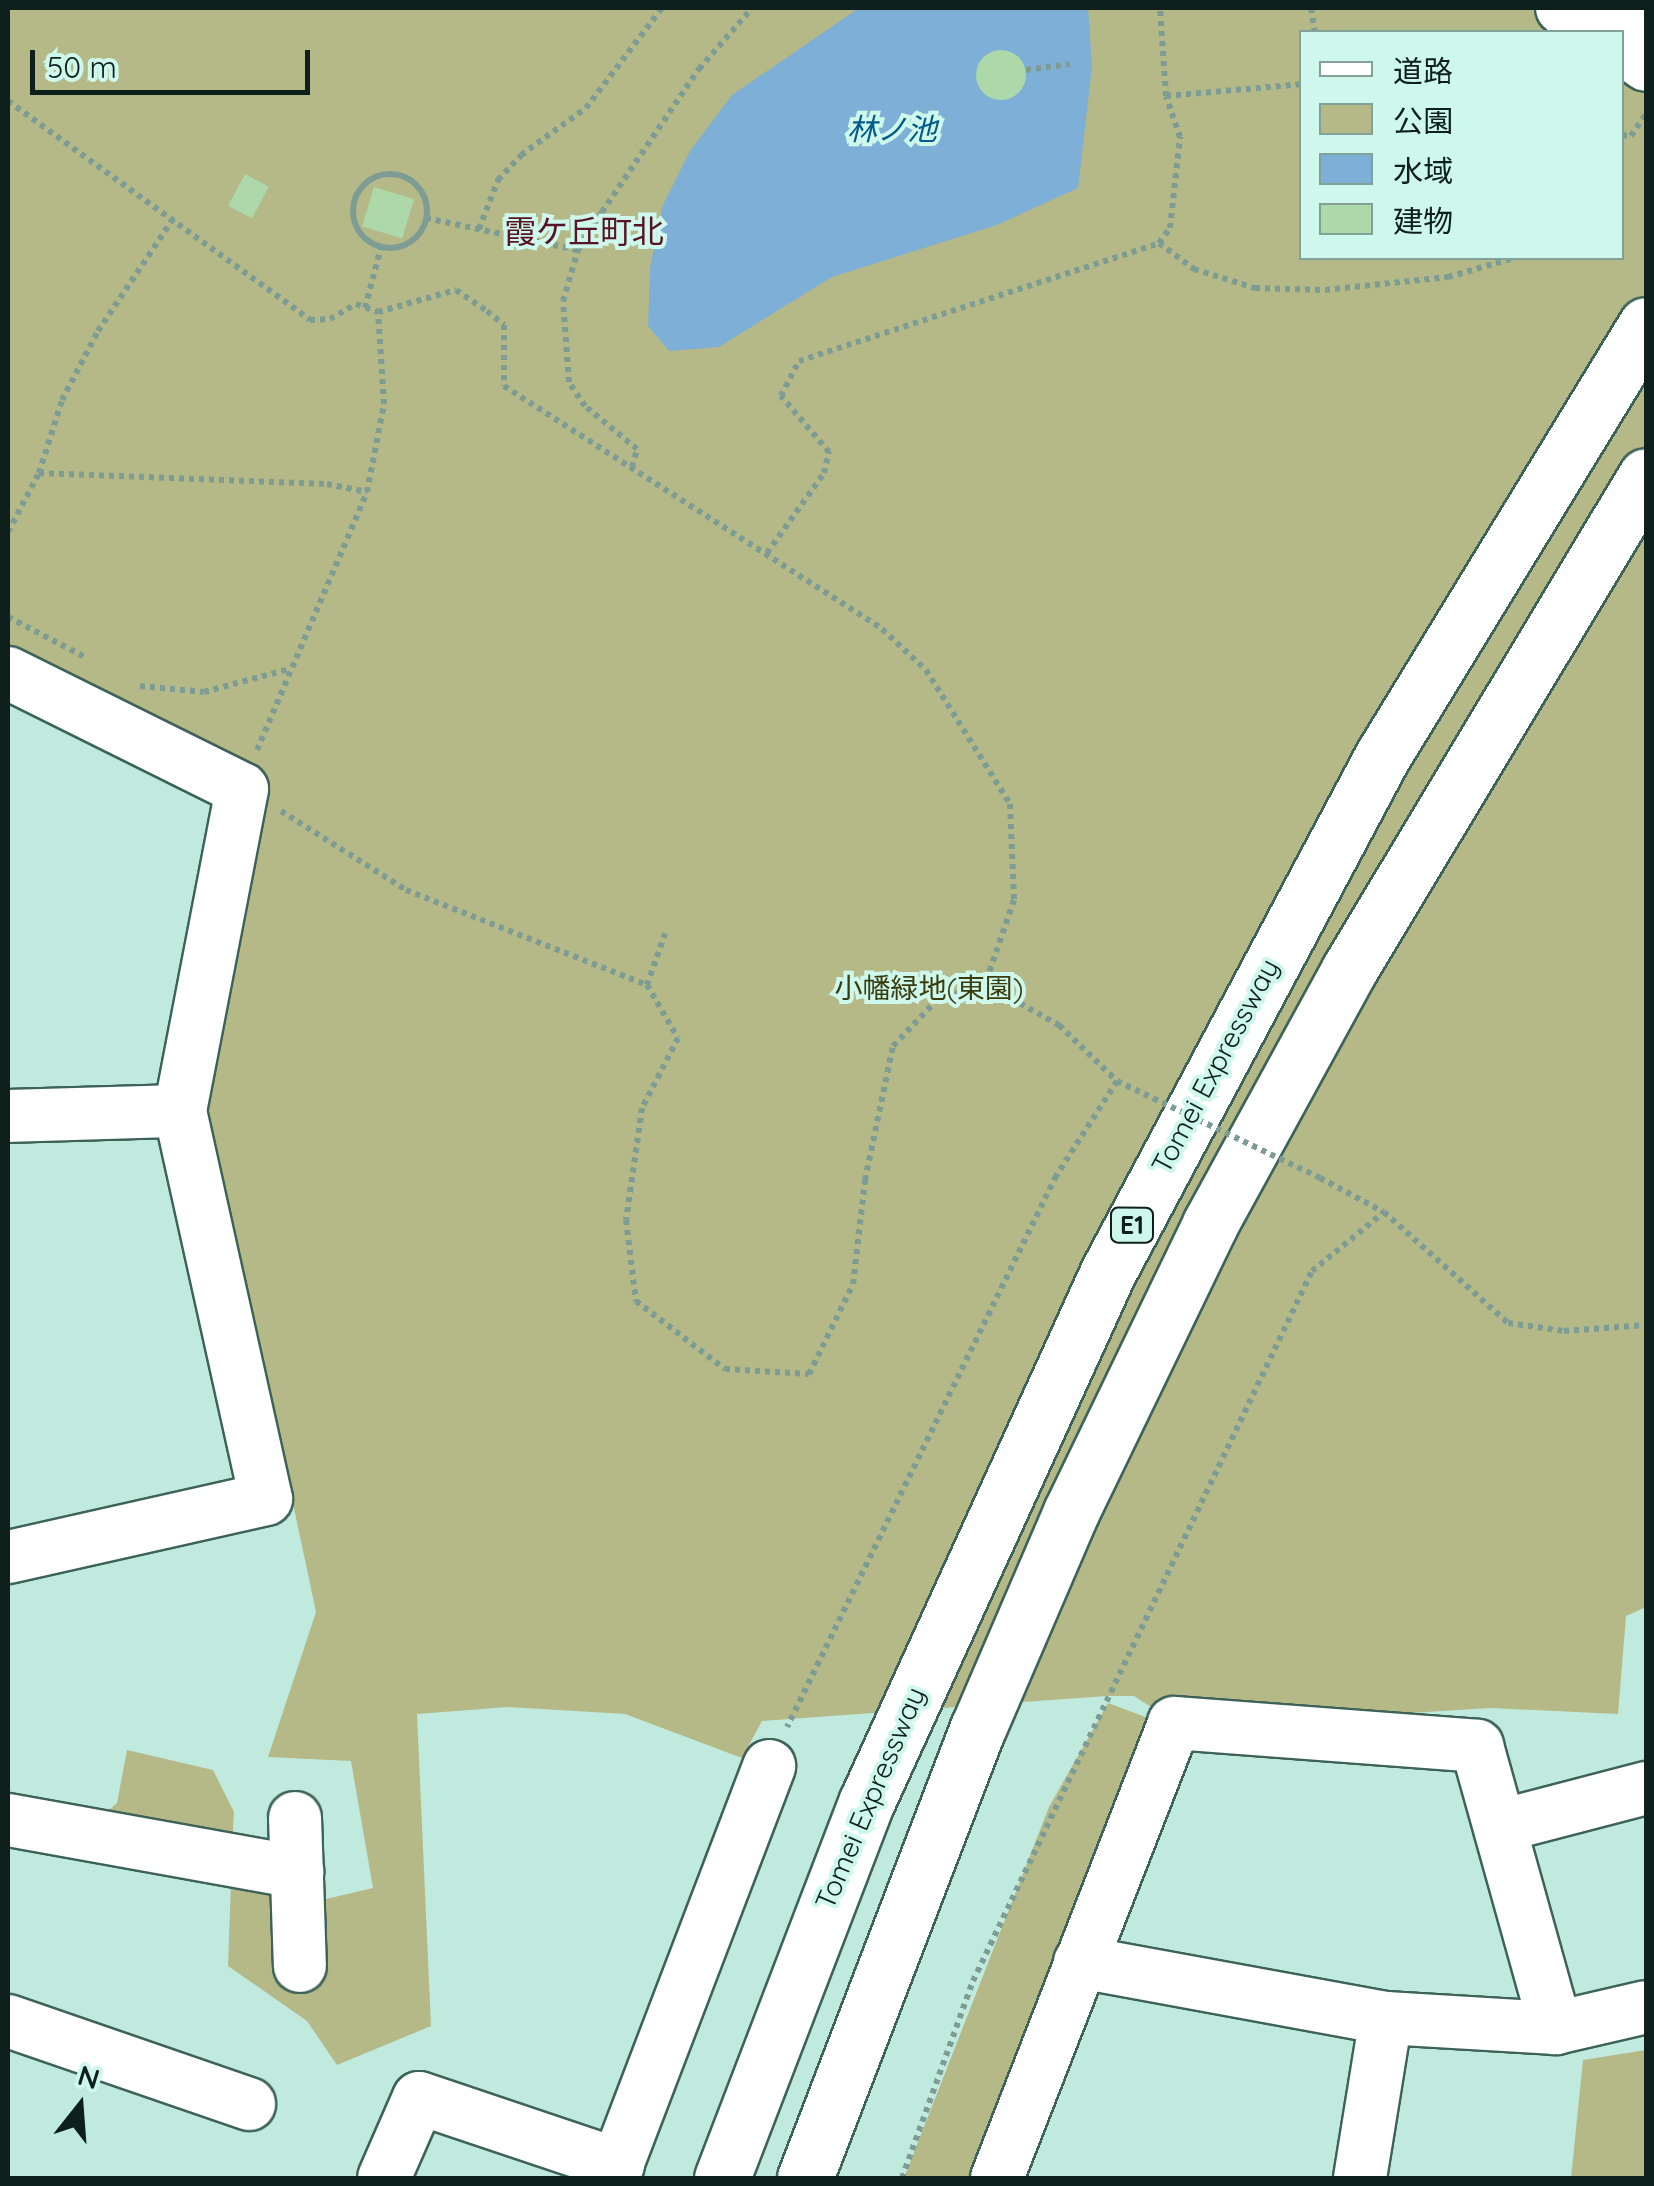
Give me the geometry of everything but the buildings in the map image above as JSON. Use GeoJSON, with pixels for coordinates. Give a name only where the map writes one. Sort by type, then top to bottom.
{"type":"FeatureCollection","features":[{"type":"Feature","properties":{"kind":"highway","name":"Tomei Expressway"},"geometry":{"type":"LineString","coordinates":[[722,2178],[866,1802],[1108,1272],[1382,757],[1646,325]]}},
{"type":"Feature","properties":{"kind":"highway"},"geometry":{"type":"LineString","coordinates":[[805,2178],[994,1692],[1071,1512],[1210,1224],[1369,936],[1646,476]]}},
{"type":"Feature","properties":{"kind":"street"},"geometry":{"type":"LineString","coordinates":[[1562,8],[1595,30]]}},
{"type":"Feature","properties":{"kind":"street"},"geometry":{"type":"LineString","coordinates":[[1632,8],[1646,17]]}},
{"type":"Feature","properties":{"kind":"street"},"geometry":{"type":"LineString","coordinates":[[1624,49],[1646,65]]}},
{"type":"Feature","properties":{"kind":"street"},"geometry":{"type":"LineString","coordinates":[[8,673],[242,789],[180,1110],[266,1499],[8,1558]]}},
{"type":"Feature","properties":{"kind":"street"},"geometry":{"type":"LineString","coordinates":[[8,1116],[180,1110]]}},
{"type":"Feature","properties":{"kind":"street"},"geometry":{"type":"LineString","coordinates":[[997,2178],[1174,1723],[1478,1746],[1504,1825],[1556,2028]]}},
{"type":"Feature","properties":{"kind":"street"},"geometry":{"type":"LineString","coordinates":[[384,2178],[419,2098],[615,2172],[769,1766]]}},
{"type":"Feature","properties":{"kind":"street"},"geometry":{"type":"LineString","coordinates":[[1504,1825],[1646,1788]]}},
{"type":"Feature","properties":{"kind":"street"},"geometry":{"type":"LineString","coordinates":[[295,1818],[300,1966]]}},
{"type":"Feature","properties":{"kind":"street"},"geometry":{"type":"LineString","coordinates":[[8,1820],[297,1872]]}},
{"type":"Feature","properties":{"kind":"street"},"geometry":{"type":"LineString","coordinates":[[1080,1962],[1386,2018],[1556,2028],[1646,2007]]}},
{"type":"Feature","properties":{"kind":"street"},"geometry":{"type":"LineString","coordinates":[[1360,2178],[1386,2018]]}},
{"type":"Feature","properties":{"kind":"street"},"geometry":{"type":"LineString","coordinates":[[8,2022],[250,2104]]}},
{"type":"Feature","properties":{"kind":"path"},"geometry":{"type":"LineString","coordinates":[[479,229],[498,180],[521,155],[586,108],[662,8]]}},
{"type":"Feature","properties":{"kind":"path"},"geometry":{"type":"LineString","coordinates":[[632,468],[637,450],[585,406],[569,382],[563,301],[578,250],[698,69],[752,8]]}},
{"type":"Feature","properties":{"kind":"path"},"geometry":{"type":"LineString","coordinates":[[767,554],[824,473],[829,452],[782,396],[799,361],[1159,243],[1170,228],[1179,154],[1166,96],[1160,8]]}},
{"type":"Feature","properties":{"kind":"path"},"geometry":{"type":"LineString","coordinates":[[1026,70],[1070,64]]}},
{"type":"Feature","properties":{"kind":"path"},"geometry":{"type":"LineString","coordinates":[[1166,96],[1299,84]]}},
{"type":"Feature","properties":{"kind":"path"},"geometry":{"type":"LineString","coordinates":[[8,101],[310,320],[330,319],[356,304],[378,312],[456,290],[504,325],[504,386],[882,630],[926,670],[1010,804],[1014,900],[985,984]]}},
{"type":"Feature","properties":{"kind":"path"},"geometry":{"type":"LineString","coordinates":[[1624,136],[1632,136],[1646,114]]}},
{"type":"Feature","properties":{"kind":"path"},"geometry":{"type":"LineString","coordinates":[[405,177],[420,189],[426,218],[412,241],[381,246],[360,234],[352,215],[368,181],[405,177]]}},
{"type":"Feature","properties":{"kind":"path"},"geometry":{"type":"LineString","coordinates":[[426,218],[578,250]]}},
{"type":"Feature","properties":{"kind":"path"},"geometry":{"type":"LineString","coordinates":[[8,532],[38,474],[62,400],[89,348],[173,219]]}},
{"type":"Feature","properties":{"kind":"path"},"geometry":{"type":"LineString","coordinates":[[1159,243],[1194,269],[1255,288],[1325,290],[1448,278],[1507,260]]}},
{"type":"Feature","properties":{"kind":"path"},"geometry":{"type":"LineString","coordinates":[[365,308],[381,246]]}},
{"type":"Feature","properties":{"kind":"path"},"geometry":{"type":"LineString","coordinates":[[378,312],[384,404],[367,492],[242,789],[406,890],[647,985],[678,1038],[642,1108],[626,1220],[636,1301],[725,1369],[809,1374],[853,1284],[865,1180],[893,1046],[936,1001],[985,984],[1059,1025],[1117,1081],[1384,1212],[1508,1323],[1564,1331],[1646,1324]]}},
{"type":"Feature","properties":{"kind":"path"},"geometry":{"type":"LineString","coordinates":[[38,474],[327,484],[367,492]]}},
{"type":"Feature","properties":{"kind":"path"},"geometry":{"type":"LineString","coordinates":[[8,617],[101,666]]}},
{"type":"Feature","properties":{"kind":"path"},"geometry":{"type":"LineString","coordinates":[[130,681],[204,692],[290,668]]}},
{"type":"Feature","properties":{"kind":"path"},"geometry":{"type":"LineString","coordinates":[[647,985],[667,928]]}},
{"type":"Feature","properties":{"kind":"path"},"geometry":{"type":"LineString","coordinates":[[769,1766],[1056,1176],[1117,1081]]}},
{"type":"Feature","properties":{"kind":"path"},"geometry":{"type":"LineString","coordinates":[[902,2178],[973,1981],[1312,1271],[1384,1212]]}},
{"type":"Feature","properties":{"kind":"green space","name":"小幡緑地(東園)"},"geometry":{"type":"Polygon","coordinates":[[[8,8],[1646,8],[1646,1607],[1626,1616],[1618,1714],[1490,1708],[1347,1717],[1156,1710],[1134,1696],[1107,1696],[762,1721],[742,1758],[625,1714],[508,1707],[417,1714],[431,2026],[337,2065],[307,2021],[228,1966],[231,1883],[75,1839],[117,1803],[127,1750],[213,1770],[234,1812],[231,1866],[292,1907],[373,1888],[351,1761],[268,1757],[316,1612],[288,1480],[202,1178],[229,769],[8,654],[8,8]]]}},
{"type":"Feature","properties":{"kind":"green space"},"geometry":{"type":"Polygon","coordinates":[[[1108,1703],[1156,1721],[978,2178],[904,2178],[1049,1807],[1108,1703]]]}},
{"type":"Feature","properties":{"kind":"green space"},"geometry":{"type":"Polygon","coordinates":[[[1646,2050],[1646,2178],[1571,2178],[1583,2060],[1646,2050]]]}},
{"type":"Feature","properties":{"kind":"water","name":"林ノ池"},"geometry":{"type":"Polygon","coordinates":[[[859,8],[1088,8],[1092,67],[1078,188],[997,225],[832,277],[719,347],[669,351],[648,326],[650,268],[662,207],[690,151],[732,95],[859,8]]]}},
{"type":"Feature","properties":{"kind":"district","name":"霞ケ丘町北"},"geometry":{"type":"Point","coordinates":[584,231]}}]}
